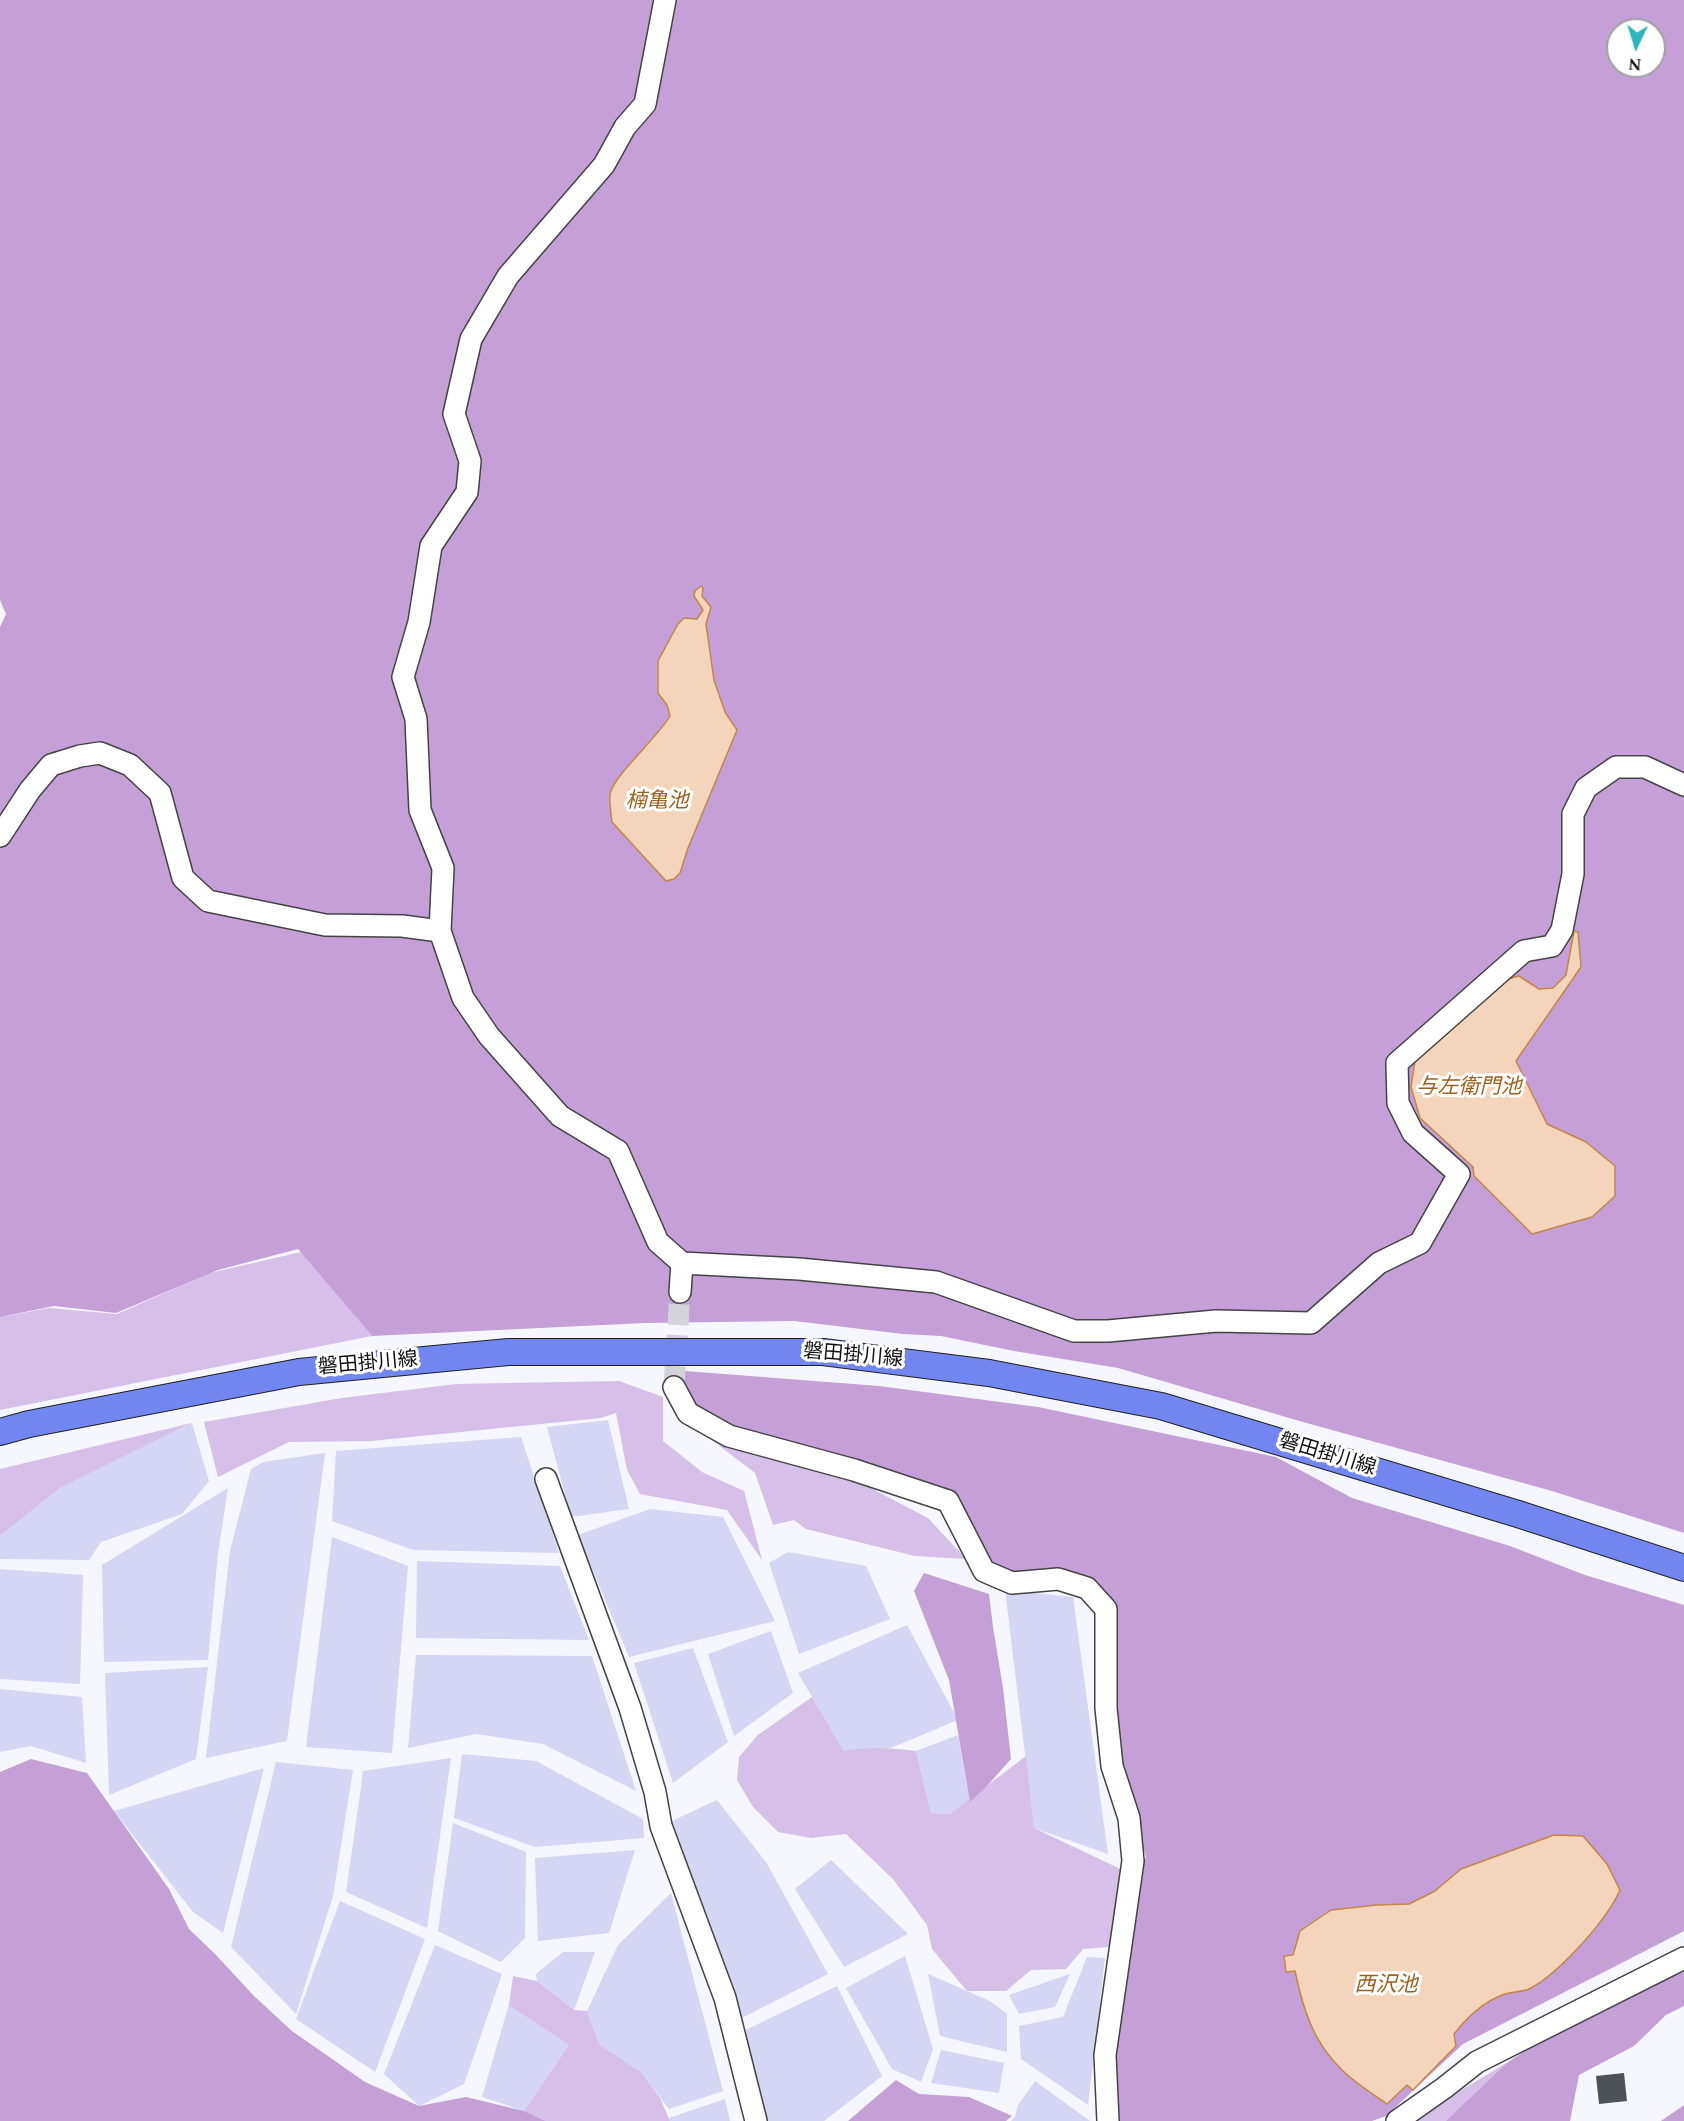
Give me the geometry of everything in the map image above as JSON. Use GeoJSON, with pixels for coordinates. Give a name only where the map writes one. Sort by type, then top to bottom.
{"type":"FeatureCollection","features":[{"type":"Feature","properties":{"kind":"main road","name":"磐田掛川線"},"geometry":{"type":"LineString","coordinates":[[0,1432],[29,1424],[299,1372],[508,1352],[823,1352],[989,1372],[1161,1406],[1518,1514],[1684,1568]]}},
{"type":"Feature","properties":{"kind":"street"},"geometry":{"type":"LineString","coordinates":[[665,0],[645,104],[625,128],[604,165],[508,276],[471,339],[454,414],[470,461],[467,492],[431,546],[419,622],[403,677],[417,719],[420,810],[443,868],[440,931],[463,998],[489,1036],[560,1116],[618,1151],[658,1242],[682,1263],[799,1269],[936,1282],[1074,1331],[1108,1331],[1216,1321],[1311,1323],[1379,1263],[1420,1243],[1459,1174],[1413,1132],[1398,1103],[1397,1063],[1524,951],[1552,946],[1562,930],[1573,874],[1573,813],[1586,789],[1616,767],[1645,767],[1684,785]]}},
{"type":"Feature","properties":{"kind":"street"},"geometry":{"type":"LineString","coordinates":[[0,836],[30,790],[51,765],[80,756],[100,753],[130,765],[160,793],[183,878],[208,901],[325,925],[402,927],[440,931]]}},
{"type":"Feature","properties":{"kind":"street"},"geometry":{"type":"LineString","coordinates":[[680,1292],[682,1263]]}},
{"type":"Feature","properties":{"kind":"street"},"geometry":{"type":"LineString","coordinates":[[674,1387],[688,1413],[729,1436],[854,1470],[948,1501],[984,1572],[1012,1582],[1058,1579],[1087,1588],[1106,1609],[1106,1708],[1112,1766],[1129,1818],[1133,1861],[1105,2055],[1108,2121]]}},
{"type":"Feature","properties":{"kind":"street"},"geometry":{"type":"LineString","coordinates":[[546,1479],[630,1708],[655,1792],[661,1826],[725,1998],[756,2121]]}},
{"type":"Feature","properties":{"kind":"street"},"geometry":{"type":"LineString","coordinates":[[1397,2121],[1477,2062],[1684,1958]]}},
{"type":"Feature","properties":{"kind":"shaded area"},"geometry":{"type":"Polygon","coordinates":[[[0,0],[1684,0],[1684,1533],[1552,1491],[1118,1368],[941,1336],[903,1334],[794,1321],[645,1323],[372,1336],[298,1249],[218,1270],[116,1313],[54,1306],[0,1317],[0,627],[6,614],[0,600],[0,0]]]}},
{"type":"Feature","properties":{"kind":"shaded area"},"geometry":{"type":"Polygon","coordinates":[[[301,1252],[372,1336],[0,1410],[0,1317],[49,1308],[117,1314],[210,1273],[301,1252]]]}},
{"type":"Feature","properties":{"kind":"shaded area"},"geometry":{"type":"Polygon","coordinates":[[[672,1370],[879,1386],[1038,1407],[1276,1457],[1352,1498],[1510,1546],[1585,1575],[1684,1605],[1684,1931],[1463,2044],[1386,2116],[1372,2121],[1099,2121],[1122,1946],[1146,1856],[1112,1766],[1106,1609],[1070,1583],[984,1571],[947,1501],[688,1413],[672,1370]]]}},
{"type":"Feature","properties":{"kind":"shaded area"},"geometry":{"type":"Polygon","coordinates":[[[619,1381],[663,1397],[663,1441],[702,1472],[744,1491],[762,1560],[727,1510],[640,1494],[627,1470],[616,1413],[601,1418],[371,1441],[289,1442],[218,1477],[204,1422],[342,1398],[456,1384],[619,1381]]]}},
{"type":"Feature","properties":{"kind":"shaded area"},"geometry":{"type":"Polygon","coordinates":[[[608,1420],[629,1509],[571,1517],[547,1427],[608,1420]]]}},
{"type":"Feature","properties":{"kind":"shaded area"},"geometry":{"type":"Polygon","coordinates":[[[192,1423],[209,1481],[182,1514],[101,1542],[89,1560],[0,1559],[0,1536],[60,1488],[192,1423]]]}},
{"type":"Feature","properties":{"kind":"shaded area"},"geometry":{"type":"Polygon","coordinates":[[[192,1423],[60,1488],[0,1536],[0,1469],[192,1423]]]}},
{"type":"Feature","properties":{"kind":"shaded area"},"geometry":{"type":"Polygon","coordinates":[[[704,1434],[842,1473],[928,1518],[966,1559],[915,1556],[806,1529],[794,1520],[773,1525],[755,1473],[704,1434]]]}},
{"type":"Feature","properties":{"kind":"shaded area"},"geometry":{"type":"Polygon","coordinates":[[[521,1437],[559,1553],[413,1550],[332,1521],[336,1451],[521,1437]]]}},
{"type":"Feature","properties":{"kind":"shaded area"},"geometry":{"type":"Polygon","coordinates":[[[325,1453],[287,1741],[206,1758],[230,1551],[251,1469],[263,1462],[325,1453]]]}},
{"type":"Feature","properties":{"kind":"shaded area"},"geometry":{"type":"Polygon","coordinates":[[[228,1488],[218,1553],[208,1660],[104,1662],[102,1565],[228,1488]]]}},
{"type":"Feature","properties":{"kind":"shaded area"},"geometry":{"type":"Polygon","coordinates":[[[650,1509],[723,1517],[775,1621],[629,1657],[578,1535],[650,1509]]]}},
{"type":"Feature","properties":{"kind":"shaded area"},"geometry":{"type":"Polygon","coordinates":[[[332,1537],[408,1566],[392,1753],[306,1747],[332,1537]]]}},
{"type":"Feature","properties":{"kind":"shaded area"},"geometry":{"type":"Polygon","coordinates":[[[788,1552],[866,1566],[890,1619],[799,1654],[769,1563],[788,1552]]]}},
{"type":"Feature","properties":{"kind":"shaded area"},"geometry":{"type":"Polygon","coordinates":[[[417,1561],[560,1566],[589,1640],[416,1638],[417,1561]]]}},
{"type":"Feature","properties":{"kind":"shaded area"},"geometry":{"type":"Polygon","coordinates":[[[0,1569],[83,1575],[80,1684],[0,1679],[0,1569]]]}},
{"type":"Feature","properties":{"kind":"shaded area"},"geometry":{"type":"Polygon","coordinates":[[[924,1573],[989,1594],[1011,1759],[970,1802],[949,1680],[914,1591],[924,1573]]]}},
{"type":"Feature","properties":{"kind":"shaded area"},"geometry":{"type":"Polygon","coordinates":[[[1005,1590],[1073,1597],[1108,1854],[1034,1828],[1005,1590]]]}},
{"type":"Feature","properties":{"kind":"shaded area"},"geometry":{"type":"Polygon","coordinates":[[[907,1625],[958,1720],[891,1748],[844,1751],[798,1673],[907,1625]]]}},
{"type":"Feature","properties":{"kind":"shaded area"},"geometry":{"type":"Polygon","coordinates":[[[771,1631],[793,1693],[734,1736],[708,1654],[771,1631]]]}},
{"type":"Feature","properties":{"kind":"shaded area"},"geometry":{"type":"Polygon","coordinates":[[[693,1648],[728,1742],[673,1783],[634,1663],[693,1648]]]}},
{"type":"Feature","properties":{"kind":"shaded area"},"geometry":{"type":"Polygon","coordinates":[[[416,1655],[592,1656],[636,1791],[543,1744],[476,1734],[408,1748],[416,1655]]]}},
{"type":"Feature","properties":{"kind":"shaded area"},"geometry":{"type":"Polygon","coordinates":[[[208,1667],[196,1759],[109,1795],[105,1673],[208,1667]]]}},
{"type":"Feature","properties":{"kind":"shaded area"},"geometry":{"type":"Polygon","coordinates":[[[0,1689],[82,1697],[86,1763],[31,1746],[0,1752],[0,1689]]]}},
{"type":"Feature","properties":{"kind":"shaded area"},"geometry":{"type":"Polygon","coordinates":[[[812,1697],[844,1751],[880,1748],[916,1751],[931,1813],[950,1814],[1026,1756],[1034,1828],[1131,1874],[1122,1946],[1083,1949],[1066,1969],[1031,1970],[1006,1991],[967,1991],[932,1949],[927,1925],[893,1879],[846,1834],[811,1838],[778,1832],[753,1807],[737,1780],[739,1757],[758,1735],[812,1697]]]}},
{"type":"Feature","properties":{"kind":"shaded area"},"geometry":{"type":"Polygon","coordinates":[[[958,1735],[970,1802],[950,1814],[931,1813],[916,1751],[958,1735]]]}},
{"type":"Feature","properties":{"kind":"shaded area"},"geometry":{"type":"Polygon","coordinates":[[[462,1754],[536,1761],[643,1819],[644,1838],[535,1847],[454,1818],[462,1754]]]}},
{"type":"Feature","properties":{"kind":"shaded area"},"geometry":{"type":"Polygon","coordinates":[[[451,1758],[427,1928],[346,1892],[363,1771],[451,1758]]]}},
{"type":"Feature","properties":{"kind":"shaded area"},"geometry":{"type":"Polygon","coordinates":[[[31,1759],[87,1773],[169,1889],[189,1929],[254,1996],[292,2031],[365,2082],[419,2106],[466,2097],[524,2111],[546,2121],[0,2121],[0,1772],[31,1759]]]}},
{"type":"Feature","properties":{"kind":"shaded area"},"geometry":{"type":"Polygon","coordinates":[[[276,1762],[353,1770],[333,1896],[296,2014],[231,1947],[276,1762]]]}},
{"type":"Feature","properties":{"kind":"shaded area"},"geometry":{"type":"Polygon","coordinates":[[[264,1768],[223,1933],[193,1912],[114,1811],[264,1768]]]}},
{"type":"Feature","properties":{"kind":"shaded area"},"geometry":{"type":"Polygon","coordinates":[[[717,1800],[766,1862],[828,1974],[732,2023],[661,1826],[717,1800]]]}},
{"type":"Feature","properties":{"kind":"shaded area"},"geometry":{"type":"Polygon","coordinates":[[[453,1823],[526,1852],[525,1938],[501,1962],[438,1931],[453,1823]]]}},
{"type":"Feature","properties":{"kind":"shaded area"},"geometry":{"type":"Polygon","coordinates":[[[635,1850],[609,1933],[538,1941],[535,1858],[635,1850]]]}},
{"type":"Feature","properties":{"kind":"shaded area"},"geometry":{"type":"Polygon","coordinates":[[[831,1860],[908,1934],[844,1967],[795,1889],[831,1860]]]}},
{"type":"Feature","properties":{"kind":"shaded area"},"geometry":{"type":"Polygon","coordinates":[[[671,1893],[723,2091],[669,2109],[641,2072],[599,2044],[587,2011],[618,1945],[671,1893]]]}},
{"type":"Feature","properties":{"kind":"shaded area"},"geometry":{"type":"Polygon","coordinates":[[[340,1901],[425,1939],[375,2072],[296,2019],[340,1901]]]}},
{"type":"Feature","properties":{"kind":"shaded area"},"geometry":{"type":"Polygon","coordinates":[[[435,1945],[502,1974],[464,2084],[419,2106],[384,2074],[435,1945]]]}},
{"type":"Feature","properties":{"kind":"shaded area"},"geometry":{"type":"Polygon","coordinates":[[[563,1952],[595,1952],[574,2010],[537,1981],[536,1974],[563,1952]]]}},
{"type":"Feature","properties":{"kind":"shaded area"},"geometry":{"type":"Polygon","coordinates":[[[905,1956],[933,2049],[921,2082],[892,2069],[846,1988],[905,1956]]]}},
{"type":"Feature","properties":{"kind":"shaded area"},"geometry":{"type":"Polygon","coordinates":[[[1087,1957],[1105,1958],[1088,2105],[1021,2059],[1019,2026],[1063,2017],[1087,1957]]]}},
{"type":"Feature","properties":{"kind":"shaded area"},"geometry":{"type":"Polygon","coordinates":[[[1684,1972],[1684,2006],[1666,2015],[1634,2046],[1579,2075],[1570,2121],[1446,2121],[1508,2062],[1556,2031],[1613,2002],[1684,1972]]]}},
{"type":"Feature","properties":{"kind":"shaded area"},"geometry":{"type":"Polygon","coordinates":[[[928,1974],[990,2001],[1007,2014],[1007,2052],[940,2036],[928,1974]]]}},
{"type":"Feature","properties":{"kind":"shaded area"},"geometry":{"type":"Polygon","coordinates":[[[1070,1974],[1055,2007],[1019,2014],[1009,1995],[1070,1974]]]}},
{"type":"Feature","properties":{"kind":"shaded area"},"geometry":{"type":"Polygon","coordinates":[[[513,1976],[537,1981],[574,2010],[587,2011],[599,2044],[641,2072],[660,2098],[670,2121],[546,2121],[524,2111],[569,2045],[509,2005],[513,1976]]]}},
{"type":"Feature","properties":{"kind":"shaded area"},"geometry":{"type":"Polygon","coordinates":[[[837,1986],[882,2076],[824,2121],[756,2121],[735,2035],[837,1986]]]}},
{"type":"Feature","properties":{"kind":"shaded area"},"geometry":{"type":"Polygon","coordinates":[[[509,2004],[569,2045],[524,2111],[482,2097],[509,2004]]]}},
{"type":"Feature","properties":{"kind":"shaded area"},"geometry":{"type":"Polygon","coordinates":[[[941,2050],[1004,2063],[999,2093],[931,2083],[941,2050]]]}},
{"type":"Feature","properties":{"kind":"shaded area"},"geometry":{"type":"Polygon","coordinates":[[[1508,2062],[1453,2121],[1410,2121],[1508,2062]]]}},
{"type":"Feature","properties":{"kind":"shaded area"},"geometry":{"type":"Polygon","coordinates":[[[896,2080],[919,2094],[969,2097],[1012,2116],[1006,2121],[848,2121],[896,2080]]]}},
{"type":"Feature","properties":{"kind":"shaded area"},"geometry":{"type":"Polygon","coordinates":[[[1035,2081],[1090,2121],[1011,2121],[1015,2117],[1018,2105],[1035,2081]]]}},
{"type":"Feature","properties":{"kind":"shaded area"},"geometry":{"type":"Polygon","coordinates":[[[725,2099],[730,2121],[670,2121],[669,2118],[725,2099]]]}},
{"type":"Feature","properties":{"kind":"shaded area"},"geometry":{"type":"Polygon","coordinates":[[[1684,2105],[1684,2121],[1661,2121],[1684,2105]]]}},
{"type":"Feature","properties":{"kind":"water","name":"楠亀池"},"geometry":{"type":"Polygon","coordinates":[[[701,586],[702,596],[711,607],[706,624],[714,680],[725,712],[737,730],[688,848],[680,873],[674,879],[666,881],[612,822],[610,794],[619,777],[670,716],[667,705],[658,693],[658,661],[678,624],[684,618],[697,619],[703,610],[694,596],[695,591],[701,586]]]}},
{"type":"Feature","properties":{"kind":"water","name":"与左衛門池"},"geometry":{"type":"Polygon","coordinates":[[[1574,931],[1578,932],[1581,967],[1516,1061],[1547,1124],[1586,1142],[1615,1166],[1615,1196],[1592,1217],[1532,1234],[1474,1176],[1473,1167],[1420,1118],[1411,1087],[1415,1061],[1429,1036],[1493,983],[1519,976],[1539,989],[1553,988],[1566,975],[1574,931]]]}},
{"type":"Feature","properties":{"kind":"water","name":"西沢池"},"geometry":{"type":"Polygon","coordinates":[[[1554,1835],[1583,1836],[1607,1864],[1620,1890],[1605,1916],[1582,1944],[1555,1970],[1531,1988],[1504,1994],[1475,2012],[1454,2034],[1456,2046],[1413,2090],[1407,2085],[1387,2104],[1347,2075],[1316,2036],[1306,2012],[1295,1971],[1286,1972],[1284,1956],[1293,1955],[1300,1931],[1331,1910],[1409,1904],[1435,1891],[1461,1869],[1554,1835]]]}},
{"type":"Feature","properties":{"kind":"building"},"geometry":{"type":"Polygon","coordinates":[[[1624,2073],[1627,2101],[1599,2104],[1596,2076],[1624,2073]]]}},
{"type":"Feature","properties":{"kind":"tunnel"},"geometry":{"type":"LineString","coordinates":[[674,1387],[680,1292]]}}]}
